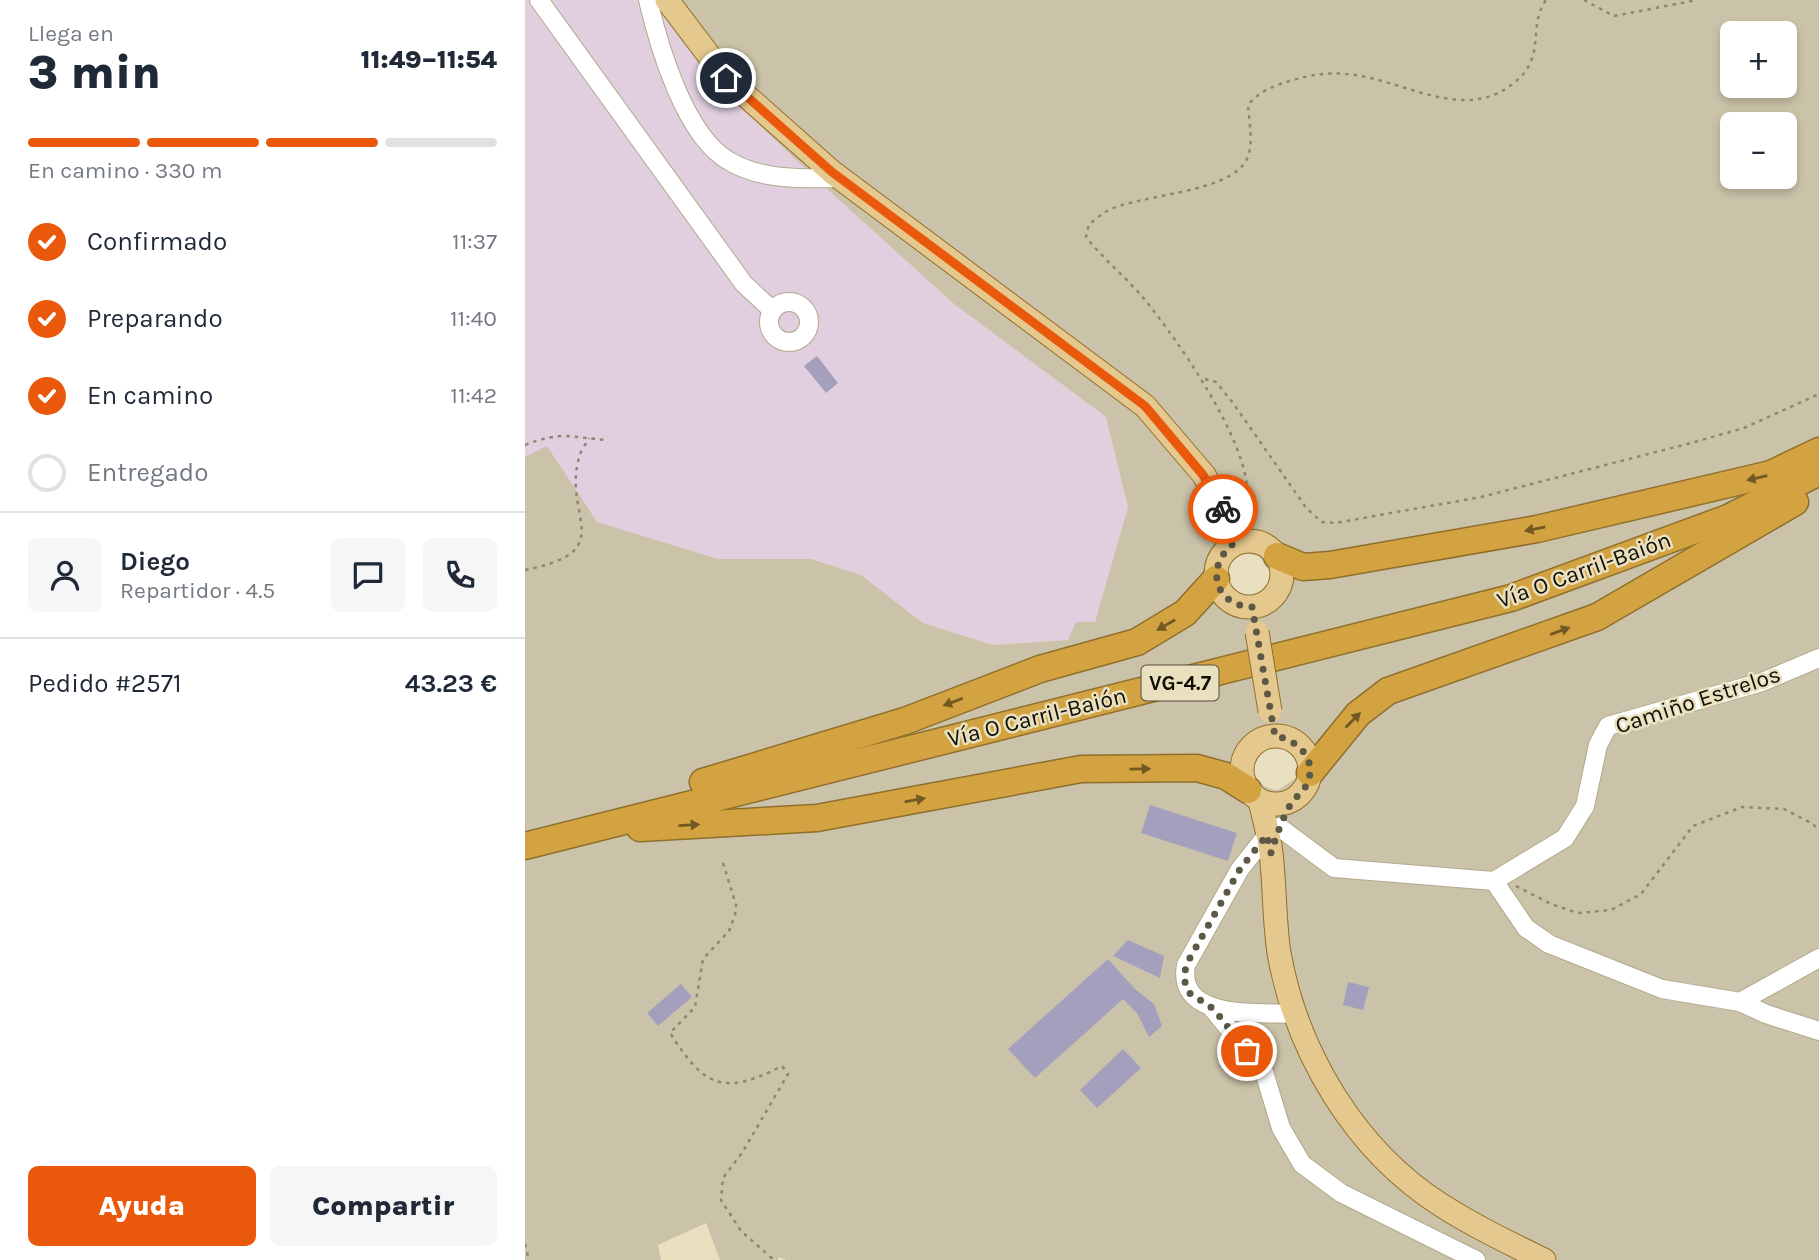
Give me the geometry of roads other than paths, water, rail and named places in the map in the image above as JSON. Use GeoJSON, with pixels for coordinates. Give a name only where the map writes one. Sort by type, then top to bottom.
{"type":"FeatureCollection","features":[{"type":"Feature","properties":{"kind":"highway"},"geometry":{"type":"LineString","coordinates":[[1277,556],[1303,567],[1330,565],[1537,529],[1771,474],[1819,451]]}},
{"type":"Feature","properties":{"kind":"highway","name":"Vía O Carril-Baión"},"geometry":{"type":"LineString","coordinates":[[525,845],[1511,598],[1728,518],[1819,472]]}},
{"type":"Feature","properties":{"kind":"highway"},"geometry":{"type":"LineString","coordinates":[[1310,773],[1358,713],[1388,691],[1597,617],[1819,487]]}},
{"type":"Feature","properties":{"kind":"highway"},"geometry":{"type":"LineString","coordinates":[[525,845],[594,816],[905,720],[1040,669],[1137,642],[1185,613],[1216,579]]}},
{"type":"Feature","properties":{"kind":"highway"},"geometry":{"type":"LineString","coordinates":[[525,845],[632,828],[817,818],[1081,769],[1197,768],[1226,776],[1254,795]]}},
{"type":"Feature","properties":{"kind":"main road"},"geometry":{"type":"LineString","coordinates":[[667,0],[726,78],[840,177],[1145,406],[1203,475],[1232,534],[1270,549],[1277,556],[1282,575],[1276,593],[1261,605],[1252,607],[1232,603],[1224,597],[1216,579],[1219,559],[1232,534]]}},
{"type":"Feature","properties":{"kind":"main road"},"geometry":{"type":"LineString","coordinates":[[1252,607],[1275,736]]}},
{"type":"Feature","properties":{"kind":"main road"},"geometry":{"type":"LineString","coordinates":[[1254,795],[1283,804],[1302,793],[1310,773],[1304,751],[1296,743],[1275,736],[1265,738],[1248,750],[1242,770],[1273,838],[1274,918],[1284,975],[1295,1014],[1307,1047],[1335,1098],[1367,1139],[1399,1173],[1450,1210],[1544,1260]]}},
{"type":"Feature","properties":{"kind":"main road"},"geometry":{"type":"LineString","coordinates":[[1273,838],[1293,799]]}},
{"type":"Feature","properties":{"kind":"street"},"geometry":{"type":"LineString","coordinates":[[538,0],[744,284],[772,310]]}},
{"type":"Feature","properties":{"kind":"street"},"geometry":{"type":"LineString","coordinates":[[648,0],[659,41],[692,120],[727,161],[750,170],[805,179],[840,177]]}},
{"type":"Feature","properties":{"kind":"street","name":"Camiño Estrelos"},"geometry":{"type":"LineString","coordinates":[[1494,881],[1566,838],[1585,806],[1598,745],[1608,726],[1762,681],[1819,658]]}},
{"type":"Feature","properties":{"kind":"street"},"geometry":{"type":"LineString","coordinates":[[1295,1014],[1212,1008],[1196,1001],[1187,990],[1184,977],[1186,965],[1240,869],[1273,838],[1334,868],[1494,881],[1526,928],[1549,944],[1662,989],[1740,1002],[1766,1014],[1819,1031]]}},
{"type":"Feature","properties":{"kind":"street"},"geometry":{"type":"LineString","coordinates":[[1740,1002],[1819,958]]}},
{"type":"Feature","properties":{"kind":"street"},"geometry":{"type":"LineString","coordinates":[[1212,1008],[1264,1072],[1281,1128],[1302,1164],[1341,1193],[1476,1260]]}}]}
